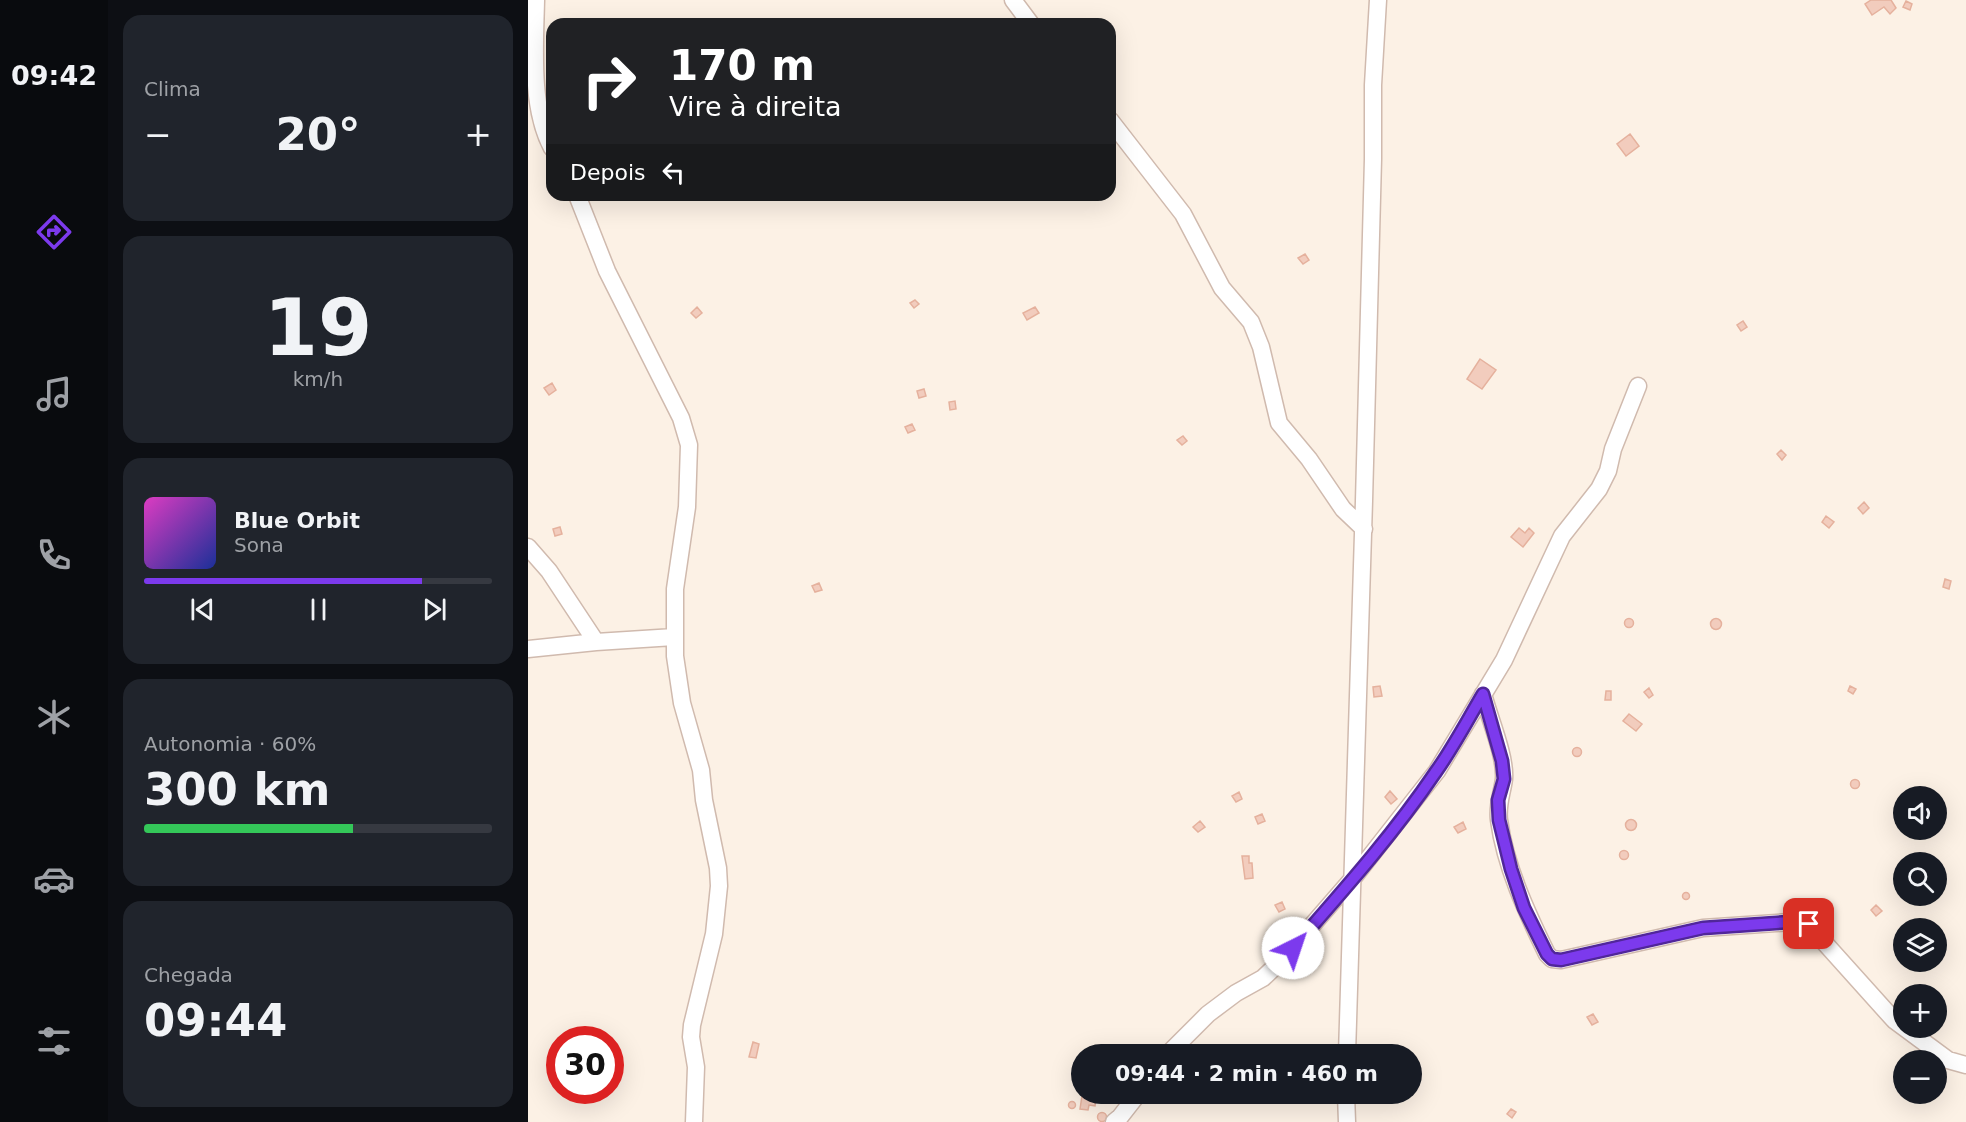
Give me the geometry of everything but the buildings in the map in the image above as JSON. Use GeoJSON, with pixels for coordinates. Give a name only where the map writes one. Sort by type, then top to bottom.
{"type":"FeatureCollection","features":[{"type":"Feature","properties":{"kind":"street"},"geometry":{"type":"LineString","coordinates":[[536,0],[536,71],[539,105],[546,138]]}},
{"type":"Feature","properties":{"kind":"street"},"geometry":{"type":"LineString","coordinates":[[1013,0],[1026,18]]}},
{"type":"Feature","properties":{"kind":"street"},"geometry":{"type":"LineString","coordinates":[[1347,1044],[1374,159],[1373,85],[1378,0]]}},
{"type":"Feature","properties":{"kind":"street"},"geometry":{"type":"LineString","coordinates":[[1116,128],[1183,214],[1222,288],[1251,322],[1262,346],[1279,423],[1309,459],[1343,509],[1364,529]]}},
{"type":"Feature","properties":{"kind":"street"},"geometry":{"type":"LineString","coordinates":[[579,201],[607,271],[665,382],[681,418],[689,445],[687,507],[675,589],[674,637],[682,703],[701,770],[704,800],[720,886],[714,934],[692,1025],[691,1037],[696,1067],[694,1122]]}},
{"type":"Feature","properties":{"kind":"street"},"geometry":{"type":"LineString","coordinates":[[1178,1044],[1208,1014],[1236,993],[1263,978],[1281,961],[1354,877],[1437,771],[1504,660],[1562,536],[1586,507],[1608,471],[1612,449],[1638,386]]}},
{"type":"Feature","properties":{"kind":"street"},"geometry":{"type":"LineString","coordinates":[[528,547],[549,571],[596,642]]}},
{"type":"Feature","properties":{"kind":"street"},"geometry":{"type":"LineString","coordinates":[[528,649],[674,637]]}},
{"type":"Feature","properties":{"kind":"street"},"geometry":{"type":"LineString","coordinates":[[1483,694],[1502,761],[1504,779],[1498,800],[1499,820],[1511,869],[1524,908],[1547,954],[1552,959],[1561,960],[1703,928],[1805,921],[1894,1020],[1948,1060],[1966,1065]]}},
{"type":"Feature","properties":{"kind":"street"},"geometry":{"type":"LineString","coordinates":[[1114,1122],[1130,1104]]}},
{"type":"Feature","properties":{"kind":"street"},"geometry":{"type":"LineString","coordinates":[[1346,1104],[1347,1122]]}},
{"type":"Feature","properties":{"kind":"route"},"geometry":{"type":"LineString","coordinates":[[1293,948],[1354,877],[1420,794],[1437,771],[1483,694],[1502,761],[1504,779],[1498,800],[1499,820],[1511,869],[1524,908],[1547,954],[1552,959],[1561,960],[1722,925],[1805,921],[1809,924]]}}]}
